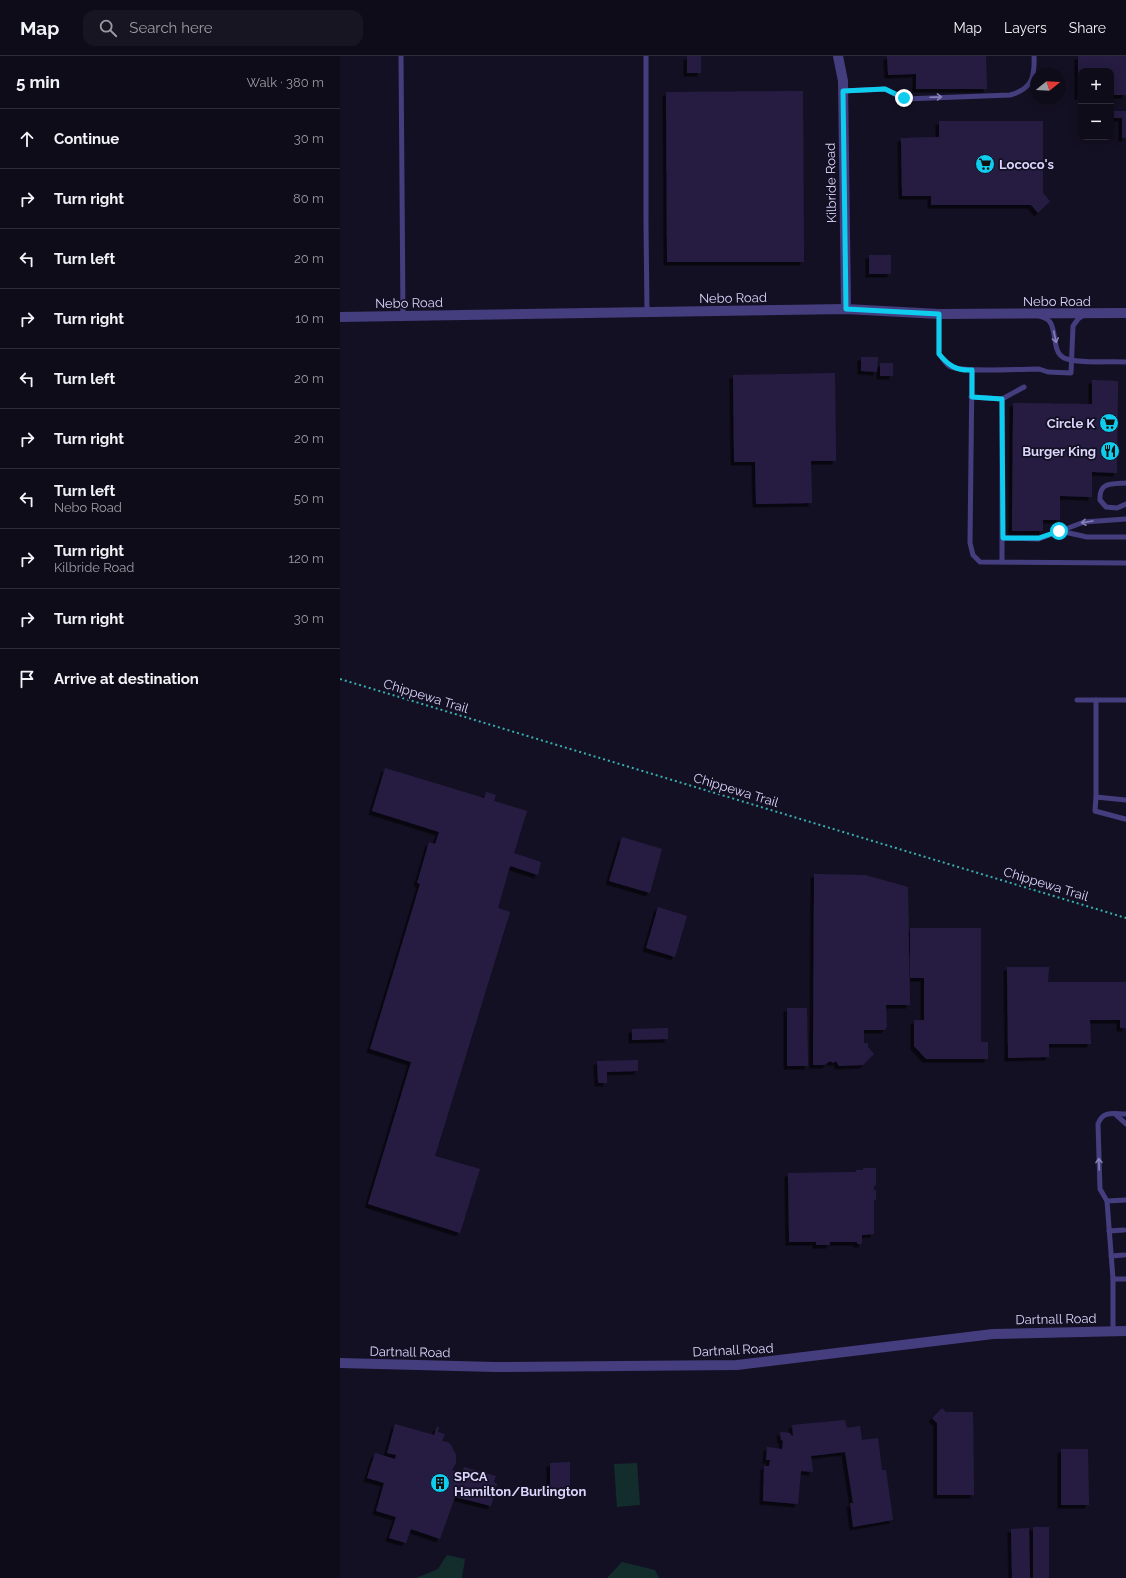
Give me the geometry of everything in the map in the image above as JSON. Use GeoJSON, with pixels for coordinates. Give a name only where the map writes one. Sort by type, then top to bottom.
{"type":"FeatureCollection","features":[{"type":"Feature","properties":{"kind":"street","name":"Kilbride Road"},"geometry":{"type":"LineString","coordinates":[[838,56],[843,81],[846,309]]}},
{"type":"Feature","properties":{"kind":"street","name":"Nebo Road"},"geometry":{"type":"LineString","coordinates":[[340,317],[846,309],[939,314],[1126,313]]}},
{"type":"Feature","properties":{"kind":"street","name":"Dartnall Road"},"geometry":{"type":"LineString","coordinates":[[340,1363],[495,1367],[737,1365],[993,1334],[1126,1331]]}},
{"type":"Feature","properties":{"kind":"lane"},"geometry":{"type":"LineString","coordinates":[[401,56],[403,317]]}},
{"type":"Feature","properties":{"kind":"lane"},"geometry":{"type":"LineString","coordinates":[[646,56],[647,312]]}},
{"type":"Feature","properties":{"kind":"lane"},"geometry":{"type":"LineString","coordinates":[[843,91],[885,89],[904,98],[1010,95],[1022,91],[1031,82],[1034,74],[1034,56]]}},
{"type":"Feature","properties":{"kind":"lane"},"geometry":{"type":"LineString","coordinates":[[939,314],[939,354],[949,366],[966,370],[1039,369],[1048,372],[1071,373],[1073,326],[1078,319],[1087,313]]}},
{"type":"Feature","properties":{"kind":"lane"},"geometry":{"type":"LineString","coordinates":[[1035,314],[1050,321],[1056,335],[1057,351],[1063,357],[1072,360],[1126,362]]}},
{"type":"Feature","properties":{"kind":"lane"},"geometry":{"type":"LineString","coordinates":[[972,370],[970,543],[973,556],[980,562],[1126,563]]}},
{"type":"Feature","properties":{"kind":"lane"},"geometry":{"type":"LineString","coordinates":[[972,397],[1002,399],[1024,387]]}},
{"type":"Feature","properties":{"kind":"lane"},"geometry":{"type":"LineString","coordinates":[[1002,399],[1002,562]]}},
{"type":"Feature","properties":{"kind":"lane"},"geometry":{"type":"LineString","coordinates":[[1126,483],[1109,484],[1103,487],[1100,492],[1100,500],[1106,507],[1117,508],[1126,504]]}},
{"type":"Feature","properties":{"kind":"lane"},"geometry":{"type":"LineString","coordinates":[[1003,538],[1039,538],[1084,522],[1126,519]]}},
{"type":"Feature","properties":{"kind":"lane"},"geometry":{"type":"LineString","coordinates":[[1059,531],[1087,537],[1126,537]]}},
{"type":"Feature","properties":{"kind":"lane"},"geometry":{"type":"LineString","coordinates":[[1077,700],[1126,700]]}},
{"type":"Feature","properties":{"kind":"lane"},"geometry":{"type":"LineString","coordinates":[[1096,700],[1095,811],[1126,817]]}},
{"type":"Feature","properties":{"kind":"lane"},"geometry":{"type":"LineString","coordinates":[[1096,797],[1126,800]]}},
{"type":"Feature","properties":{"kind":"lane"},"geometry":{"type":"LineString","coordinates":[[1113,1331],[1113,1279],[1107,1201],[1100,1189],[1098,1124],[1100,1118],[1107,1113],[1126,1114]]}},
{"type":"Feature","properties":{"kind":"lane"},"geometry":{"type":"LineString","coordinates":[[1115,1114],[1126,1124]]}},
{"type":"Feature","properties":{"kind":"lane"},"geometry":{"type":"LineString","coordinates":[[1107,1201],[1126,1200]]}},
{"type":"Feature","properties":{"kind":"lane"},"geometry":{"type":"LineString","coordinates":[[1109,1231],[1124,1230]]}},
{"type":"Feature","properties":{"kind":"lane"},"geometry":{"type":"LineString","coordinates":[[1111,1256],[1124,1255]]}},
{"type":"Feature","properties":{"kind":"lane"},"geometry":{"type":"LineString","coordinates":[[1113,1279],[1126,1279]]}},
{"type":"Feature","properties":{"kind":"path","name":"Chippewa Trail"},"geometry":{"type":"LineString","coordinates":[[340,679],[1126,918]]}},
{"type":"Feature","properties":{"kind":"green space"},"geometry":{"type":"Polygon","coordinates":[[[637,1463],[640,1505],[617,1507],[614,1464],[637,1463]]]}},
{"type":"Feature","properties":{"kind":"green space"},"geometry":{"type":"Polygon","coordinates":[[[447,1555],[465,1559],[462,1578],[416,1578],[438,1569],[447,1555]]]}},
{"type":"Feature","properties":{"kind":"green space"},"geometry":{"type":"Polygon","coordinates":[[[622,1562],[655,1570],[659,1578],[607,1578],[622,1562]]]}},
{"type":"Feature","properties":{"kind":"building"},"geometry":{"type":"Polygon","coordinates":[[[687,56],[701,56],[701,73],[687,73],[687,56]]]}},
{"type":"Feature","properties":{"kind":"building"},"geometry":{"type":"Polygon","coordinates":[[[887,56],[986,56],[987,89],[916,89],[916,74],[888,75],[887,56]]]}},
{"type":"Feature","properties":{"kind":"building"},"geometry":{"type":"Polygon","coordinates":[[[1078,56],[1126,56],[1126,95],[1114,95],[1114,68],[1078,68],[1078,56]]]}},
{"type":"Feature","properties":{"kind":"building"},"geometry":{"type":"Polygon","coordinates":[[[803,91],[804,262],[667,262],[666,92],[803,91]]]}},
{"type":"Feature","properties":{"kind":"building"},"geometry":{"type":"Polygon","coordinates":[[[1114,111],[1126,111],[1126,138],[1122,138],[1122,118],[1114,118],[1114,111]]]}},
{"type":"Feature","properties":{"kind":"building"},"geometry":{"type":"Polygon","coordinates":[[[939,121],[1043,121],[1043,193],[1050,201],[1038,213],[1031,205],[931,205],[931,196],[902,196],[901,138],[939,137],[939,121]]]}},
{"type":"Feature","properties":{"kind":"building"},"geometry":{"type":"Polygon","coordinates":[[[869,255],[891,255],[891,274],[869,274],[869,255]]]}},
{"type":"Feature","properties":{"kind":"building"},"geometry":{"type":"Polygon","coordinates":[[[861,357],[878,357],[877,372],[861,371],[861,357]]]}},
{"type":"Feature","properties":{"kind":"building"},"geometry":{"type":"Polygon","coordinates":[[[880,363],[893,363],[893,376],[880,376],[880,363]]]}},
{"type":"Feature","properties":{"kind":"building"},"geometry":{"type":"Polygon","coordinates":[[[835,373],[836,461],[811,461],[812,503],[756,504],[755,462],[734,462],[733,375],[835,373]]]}},
{"type":"Feature","properties":{"kind":"building"},"geometry":{"type":"Polygon","coordinates":[[[1092,380],[1118,381],[1117,473],[1092,472],[1092,497],[1060,496],[1060,520],[1043,520],[1043,531],[1012,531],[1013,403],[1092,404],[1092,380]]]}},
{"type":"Feature","properties":{"kind":"building"},"geometry":{"type":"Polygon","coordinates":[[[385,768],[484,798],[486,792],[496,795],[494,801],[527,811],[514,853],[541,862],[538,875],[510,866],[498,908],[510,912],[435,1156],[480,1169],[460,1233],[368,1204],[411,1062],[370,1049],[420,884],[417,883],[429,842],[435,844],[439,832],[372,811],[385,768]]]}},
{"type":"Feature","properties":{"kind":"building"},"geometry":{"type":"Polygon","coordinates":[[[622,837],[662,849],[650,893],[609,881],[622,837]]]}},
{"type":"Feature","properties":{"kind":"building"},"geometry":{"type":"Polygon","coordinates":[[[814,874],[865,875],[908,887],[910,1005],[886,1005],[887,1027],[884,1030],[864,1030],[864,1043],[868,1043],[868,1047],[874,1054],[863,1065],[839,1066],[836,1061],[833,1063],[830,1061],[825,1065],[813,1065],[814,874]]]}},
{"type":"Feature","properties":{"kind":"building"},"geometry":{"type":"Polygon","coordinates":[[[658,907],[687,916],[675,957],[646,948],[658,907]]]}},
{"type":"Feature","properties":{"kind":"building"},"geometry":{"type":"Polygon","coordinates":[[[910,928],[981,928],[981,1042],[988,1042],[988,1059],[926,1059],[914,1046],[914,1020],[924,1020],[924,978],[910,978],[910,928]]]}},
{"type":"Feature","properties":{"kind":"building"},"geometry":{"type":"Polygon","coordinates":[[[1007,967],[1049,967],[1048,982],[1126,982],[1126,1028],[1120,1028],[1120,1020],[1090,1020],[1091,1044],[1049,1044],[1049,1057],[1008,1058],[1007,967]]]}},
{"type":"Feature","properties":{"kind":"building"},"geometry":{"type":"Polygon","coordinates":[[[787,1008],[807,1008],[808,1066],[787,1066],[787,1008]]]}},
{"type":"Feature","properties":{"kind":"building"},"geometry":{"type":"Polygon","coordinates":[[[668,1028],[668,1039],[632,1040],[632,1029],[668,1028]]]}},
{"type":"Feature","properties":{"kind":"building"},"geometry":{"type":"Polygon","coordinates":[[[638,1060],[638,1071],[607,1072],[607,1083],[598,1083],[597,1061],[638,1060]]]}},
{"type":"Feature","properties":{"kind":"building"},"geometry":{"type":"Polygon","coordinates":[[[863,1168],[876,1168],[876,1185],[874,1186],[874,1190],[876,1190],[876,1200],[874,1200],[874,1234],[862,1235],[862,1244],[857,1244],[857,1242],[830,1242],[830,1245],[816,1245],[816,1242],[789,1242],[788,1173],[856,1172],[856,1170],[863,1170],[863,1168]]]}},
{"type":"Feature","properties":{"kind":"building"},"geometry":{"type":"Polygon","coordinates":[[[942,1408],[946,1412],[973,1412],[974,1495],[937,1495],[937,1423],[932,1418],[942,1408]]]}},
{"type":"Feature","properties":{"kind":"building"},"geometry":{"type":"Polygon","coordinates":[[[845,1420],[847,1428],[860,1426],[862,1440],[878,1438],[882,1470],[886,1470],[893,1520],[853,1527],[850,1503],[853,1503],[845,1452],[811,1456],[813,1472],[801,1471],[798,1504],[763,1501],[764,1466],[769,1466],[770,1460],[766,1460],[767,1447],[782,1449],[783,1441],[781,1440],[780,1432],[790,1433],[793,1436],[792,1425],[845,1420]]]}},
{"type":"Feature","properties":{"kind":"building","name":"SPCA Hamilton/Burlington"},"geometry":{"type":"Polygon","coordinates":[[[395,1424],[434,1435],[437,1427],[439,1427],[438,1432],[445,1434],[442,1441],[448,1442],[451,1445],[456,1455],[456,1463],[452,1470],[462,1474],[464,1467],[496,1476],[494,1482],[497,1484],[491,1506],[455,1497],[440,1539],[411,1529],[406,1543],[389,1538],[396,1517],[376,1511],[384,1483],[367,1478],[375,1453],[395,1459],[396,1455],[387,1453],[395,1424]]]}},
{"type":"Feature","properties":{"kind":"building"},"geometry":{"type":"Polygon","coordinates":[[[1061,1449],[1088,1449],[1089,1505],[1061,1505],[1061,1449]]]}},
{"type":"Feature","properties":{"kind":"building"},"geometry":{"type":"Polygon","coordinates":[[[570,1462],[570,1491],[550,1491],[550,1463],[570,1462]]]}},
{"type":"Feature","properties":{"kind":"building"},"geometry":{"type":"Polygon","coordinates":[[[1033,1527],[1049,1527],[1049,1578],[1033,1578],[1033,1527]]]}},
{"type":"Feature","properties":{"kind":"building"},"geometry":{"type":"Polygon","coordinates":[[[1029,1528],[1030,1578],[1012,1578],[1011,1529],[1029,1528]]]}},
{"type":"Feature","properties":{"kind":"place","name":"Lococo's"},"geometry":{"type":"Point","coordinates":[985,164]}},
{"type":"Feature","properties":{"kind":"place","name":"Circle K"},"geometry":{"type":"Point","coordinates":[1109,423]}},
{"type":"Feature","properties":{"kind":"place","name":"Burger King"},"geometry":{"type":"Point","coordinates":[1110,451]}},
{"type":"Feature","properties":{"kind":"place","name":"SPCA Hamilton/Burlington"},"geometry":{"type":"Point","coordinates":[440,1483]}},
{"type":"Feature","properties":{"kind":"route"},"geometry":{"type":"LineString","coordinates":[[904,98],[885,89],[843,91],[846,309],[939,314],[939,354],[949,366],[972,370],[972,397],[1002,399],[1003,538],[1039,538],[1059,531]]}}]}
